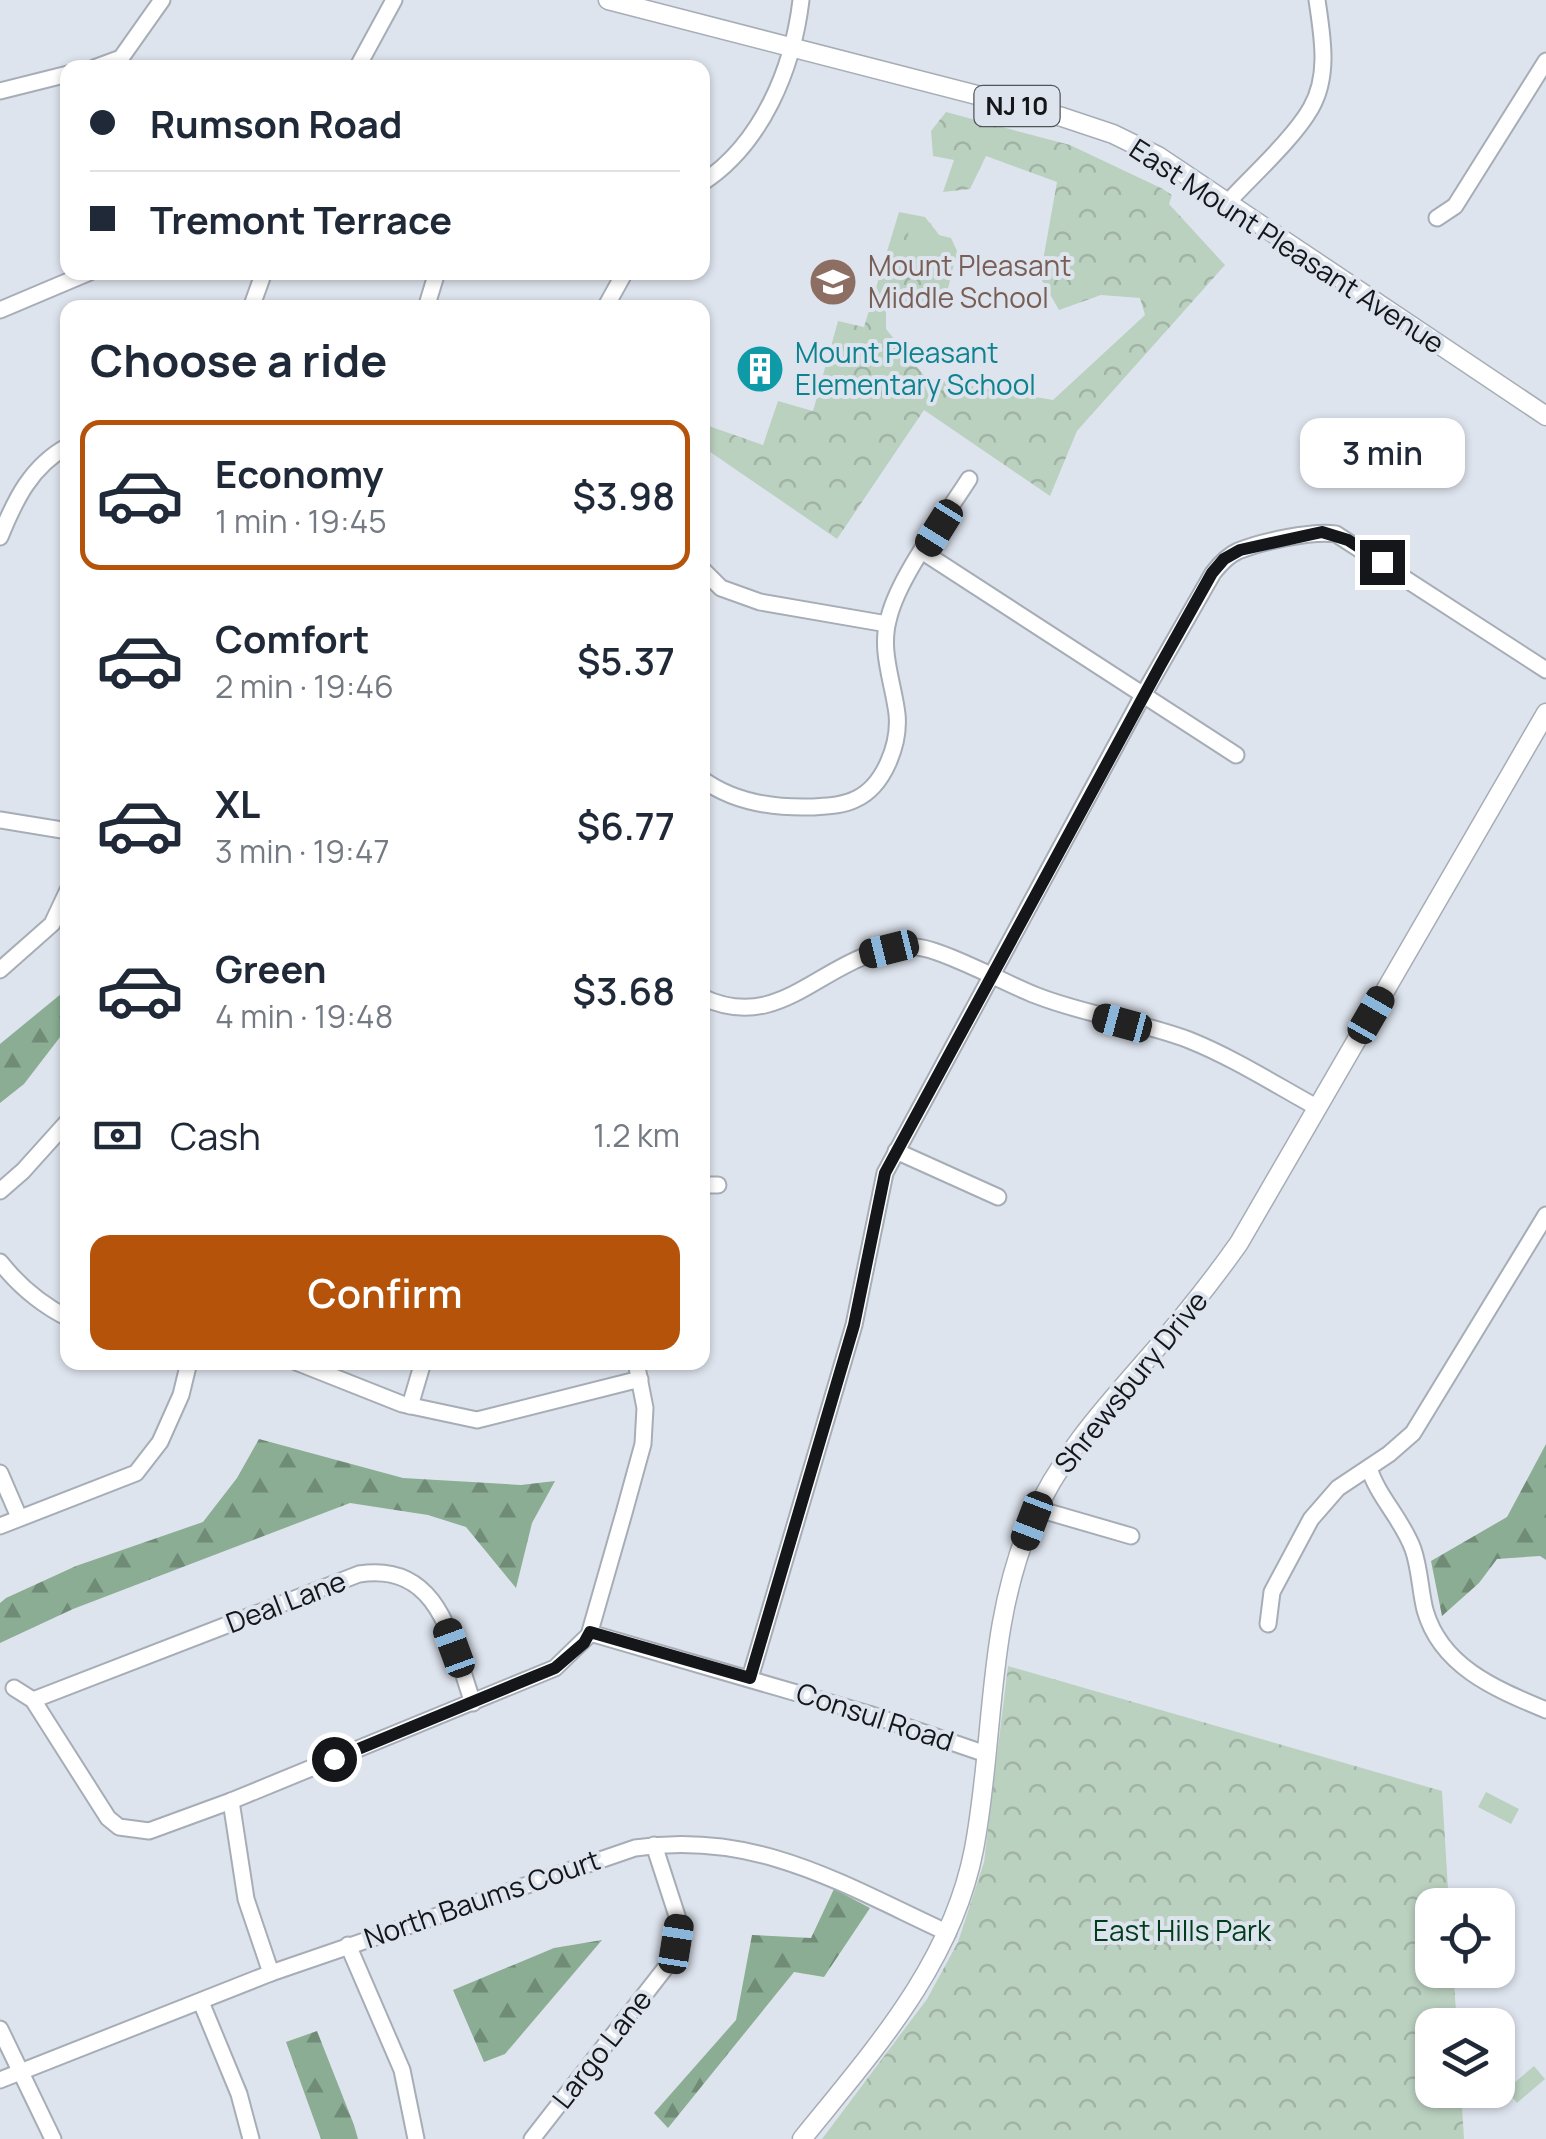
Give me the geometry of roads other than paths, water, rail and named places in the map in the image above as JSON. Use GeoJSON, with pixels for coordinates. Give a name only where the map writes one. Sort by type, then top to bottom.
{"type":"FeatureCollection","features":[{"type":"Feature","properties":{"kind":"main road","name":"East Mount Pleasant Avenue"},"geometry":{"type":"LineString","coordinates":[[608,0],[1062,117],[1113,134],[1158,156],[1546,416]]}},
{"type":"Feature","properties":{"kind":"main road","name":"Shrewsbury Drive"},"geometry":{"type":"LineString","coordinates":[[802,2139],[887,2034],[948,1933],[974,1851],[999,1626],[1012,1574],[1038,1509],[1092,1421],[1180,1320],[1240,1243],[1546,714]]}},
{"type":"Feature","properties":{"kind":"street"},"geometry":{"type":"LineString","coordinates":[[116,60],[121,58],[162,0]]}},
{"type":"Feature","properties":{"kind":"street"},"geometry":{"type":"LineString","coordinates":[[362,60],[394,0]]}},
{"type":"Feature","properties":{"kind":"street"},"geometry":{"type":"LineString","coordinates":[[710,178],[756,128],[776,93],[802,0]]}},
{"type":"Feature","properties":{"kind":"street"},"geometry":{"type":"LineString","coordinates":[[1228,202],[1312,107],[1320,84],[1324,50],[1317,0]]}},
{"type":"Feature","properties":{"kind":"street"},"geometry":{"type":"LineString","coordinates":[[1437,218],[1454,206],[1546,61]]}},
{"type":"Feature","properties":{"kind":"street"},"geometry":{"type":"LineString","coordinates":[[0,91],[60,76]]}},
{"type":"Feature","properties":{"kind":"street"},"geometry":{"type":"LineString","coordinates":[[0,310],[71,280]]}},
{"type":"Feature","properties":{"kind":"street"},"geometry":{"type":"LineString","coordinates":[[0,536],[14,503],[34,473],[48,456],[60,450]]}},
{"type":"Feature","properties":{"kind":"street"},"geometry":{"type":"LineString","coordinates":[[710,783],[753,802],[797,807],[836,806],[856,800],[868,791],[892,756],[897,734],[885,643],[895,598],[969,478]]}},
{"type":"Feature","properties":{"kind":"street"},"geometry":{"type":"LineString","coordinates":[[750,1678],[840,1376],[854,1325],[875,1209],[896,1151],[1212,573],[1224,559],[1240,550],[1322,532],[1348,540],[1546,670]]}},
{"type":"Feature","properties":{"kind":"street"},"geometry":{"type":"LineString","coordinates":[[924,552],[1236,756]]}},
{"type":"Feature","properties":{"kind":"street"},"geometry":{"type":"LineString","coordinates":[[710,577],[721,588],[760,602],[887,624]]}},
{"type":"Feature","properties":{"kind":"street"},"geometry":{"type":"LineString","coordinates":[[0,820],[60,829]]}},
{"type":"Feature","properties":{"kind":"street"},"geometry":{"type":"LineString","coordinates":[[0,970],[52,924],[60,907]]}},
{"type":"Feature","properties":{"kind":"street"},"geometry":{"type":"LineString","coordinates":[[710,1000],[735,1008],[770,1005],[839,965],[868,954],[925,947],[990,977],[1090,1014],[1187,1039],[1318,1108]]}},
{"type":"Feature","properties":{"kind":"street"},"geometry":{"type":"LineString","coordinates":[[0,1190],[23,1171],[60,1129]]}},
{"type":"Feature","properties":{"kind":"street"},"geometry":{"type":"LineString","coordinates":[[896,1151],[998,1197]]}},
{"type":"Feature","properties":{"kind":"street"},"geometry":{"type":"LineString","coordinates":[[1268,1624],[1272,1592],[1311,1519],[1338,1488],[1413,1433],[1546,1215]]}},
{"type":"Feature","properties":{"kind":"street"},"geometry":{"type":"LineString","coordinates":[[0,1262],[18,1284],[60,1314]]}},
{"type":"Feature","properties":{"kind":"street"},"geometry":{"type":"LineString","coordinates":[[0,1526],[136,1473],[160,1442],[181,1395],[187,1370]]}},
{"type":"Feature","properties":{"kind":"street"},"geometry":{"type":"LineString","coordinates":[[14,1688],[32,1700],[108,1818],[119,1827],[149,1831],[231,1802],[555,1668],[584,1643],[643,1444],[645,1408],[638,1371],[477,1420],[410,1406],[314,1370]]}},
{"type":"Feature","properties":{"kind":"street"},"geometry":{"type":"LineString","coordinates":[[410,1406],[420,1370]]}},
{"type":"Feature","properties":{"kind":"street"},"geometry":{"type":"LineString","coordinates":[[1368,1468],[1412,1547],[1430,1623],[1451,1654],[1475,1677],[1546,1710]]}},
{"type":"Feature","properties":{"kind":"street"},"geometry":{"type":"LineString","coordinates":[[0,1473],[19,1516]]}},
{"type":"Feature","properties":{"kind":"street"},"geometry":{"type":"LineString","coordinates":[[1038,1509],[1131,1536]]}},
{"type":"Feature","properties":{"kind":"street","name":"Deal Lane"},"geometry":{"type":"LineString","coordinates":[[32,1700],[359,1574],[376,1571],[408,1579],[438,1608],[473,1703]]}},
{"type":"Feature","properties":{"kind":"street","name":"Consul Road"},"geometry":{"type":"LineString","coordinates":[[590,1632],[869,1714],[986,1754]]}},
{"type":"Feature","properties":{"kind":"street"},"geometry":{"type":"LineString","coordinates":[[231,1802],[246,1899],[272,1972]]}},
{"type":"Feature","properties":{"kind":"street","name":"North Baums Court"},"geometry":{"type":"LineString","coordinates":[[0,2080],[272,1972],[635,1848],[654,1845],[712,1843],[786,1860],[948,1933]]}},
{"type":"Feature","properties":{"kind":"street","name":"Largo Lane"},"geometry":{"type":"LineString","coordinates":[[532,2139],[670,1962],[680,1922],[654,1845]]}},
{"type":"Feature","properties":{"kind":"street"},"geometry":{"type":"LineString","coordinates":[[348,1945],[398,2058],[416,2139]]}},
{"type":"Feature","properties":{"kind":"street"},"geometry":{"type":"LineString","coordinates":[[201,2002],[239,2094],[251,2139]]}},
{"type":"Feature","properties":{"kind":"street"},"geometry":{"type":"LineString","coordinates":[[0,2030],[53,2139]]}},
{"type":"Feature","properties":{"kind":"place","name":"Mount Pleasant Middle School"},"geometry":{"type":"Point","coordinates":[833,282]}},
{"type":"Feature","properties":{"kind":"place","name":"Mount Pleasant Elementary School"},"geometry":{"type":"Point","coordinates":[760,369]}},
{"type":"Feature","properties":{"kind":"park label","name":"East Hills Park"},"geometry":{"type":"Point","coordinates":[1182,1931]}}]}
